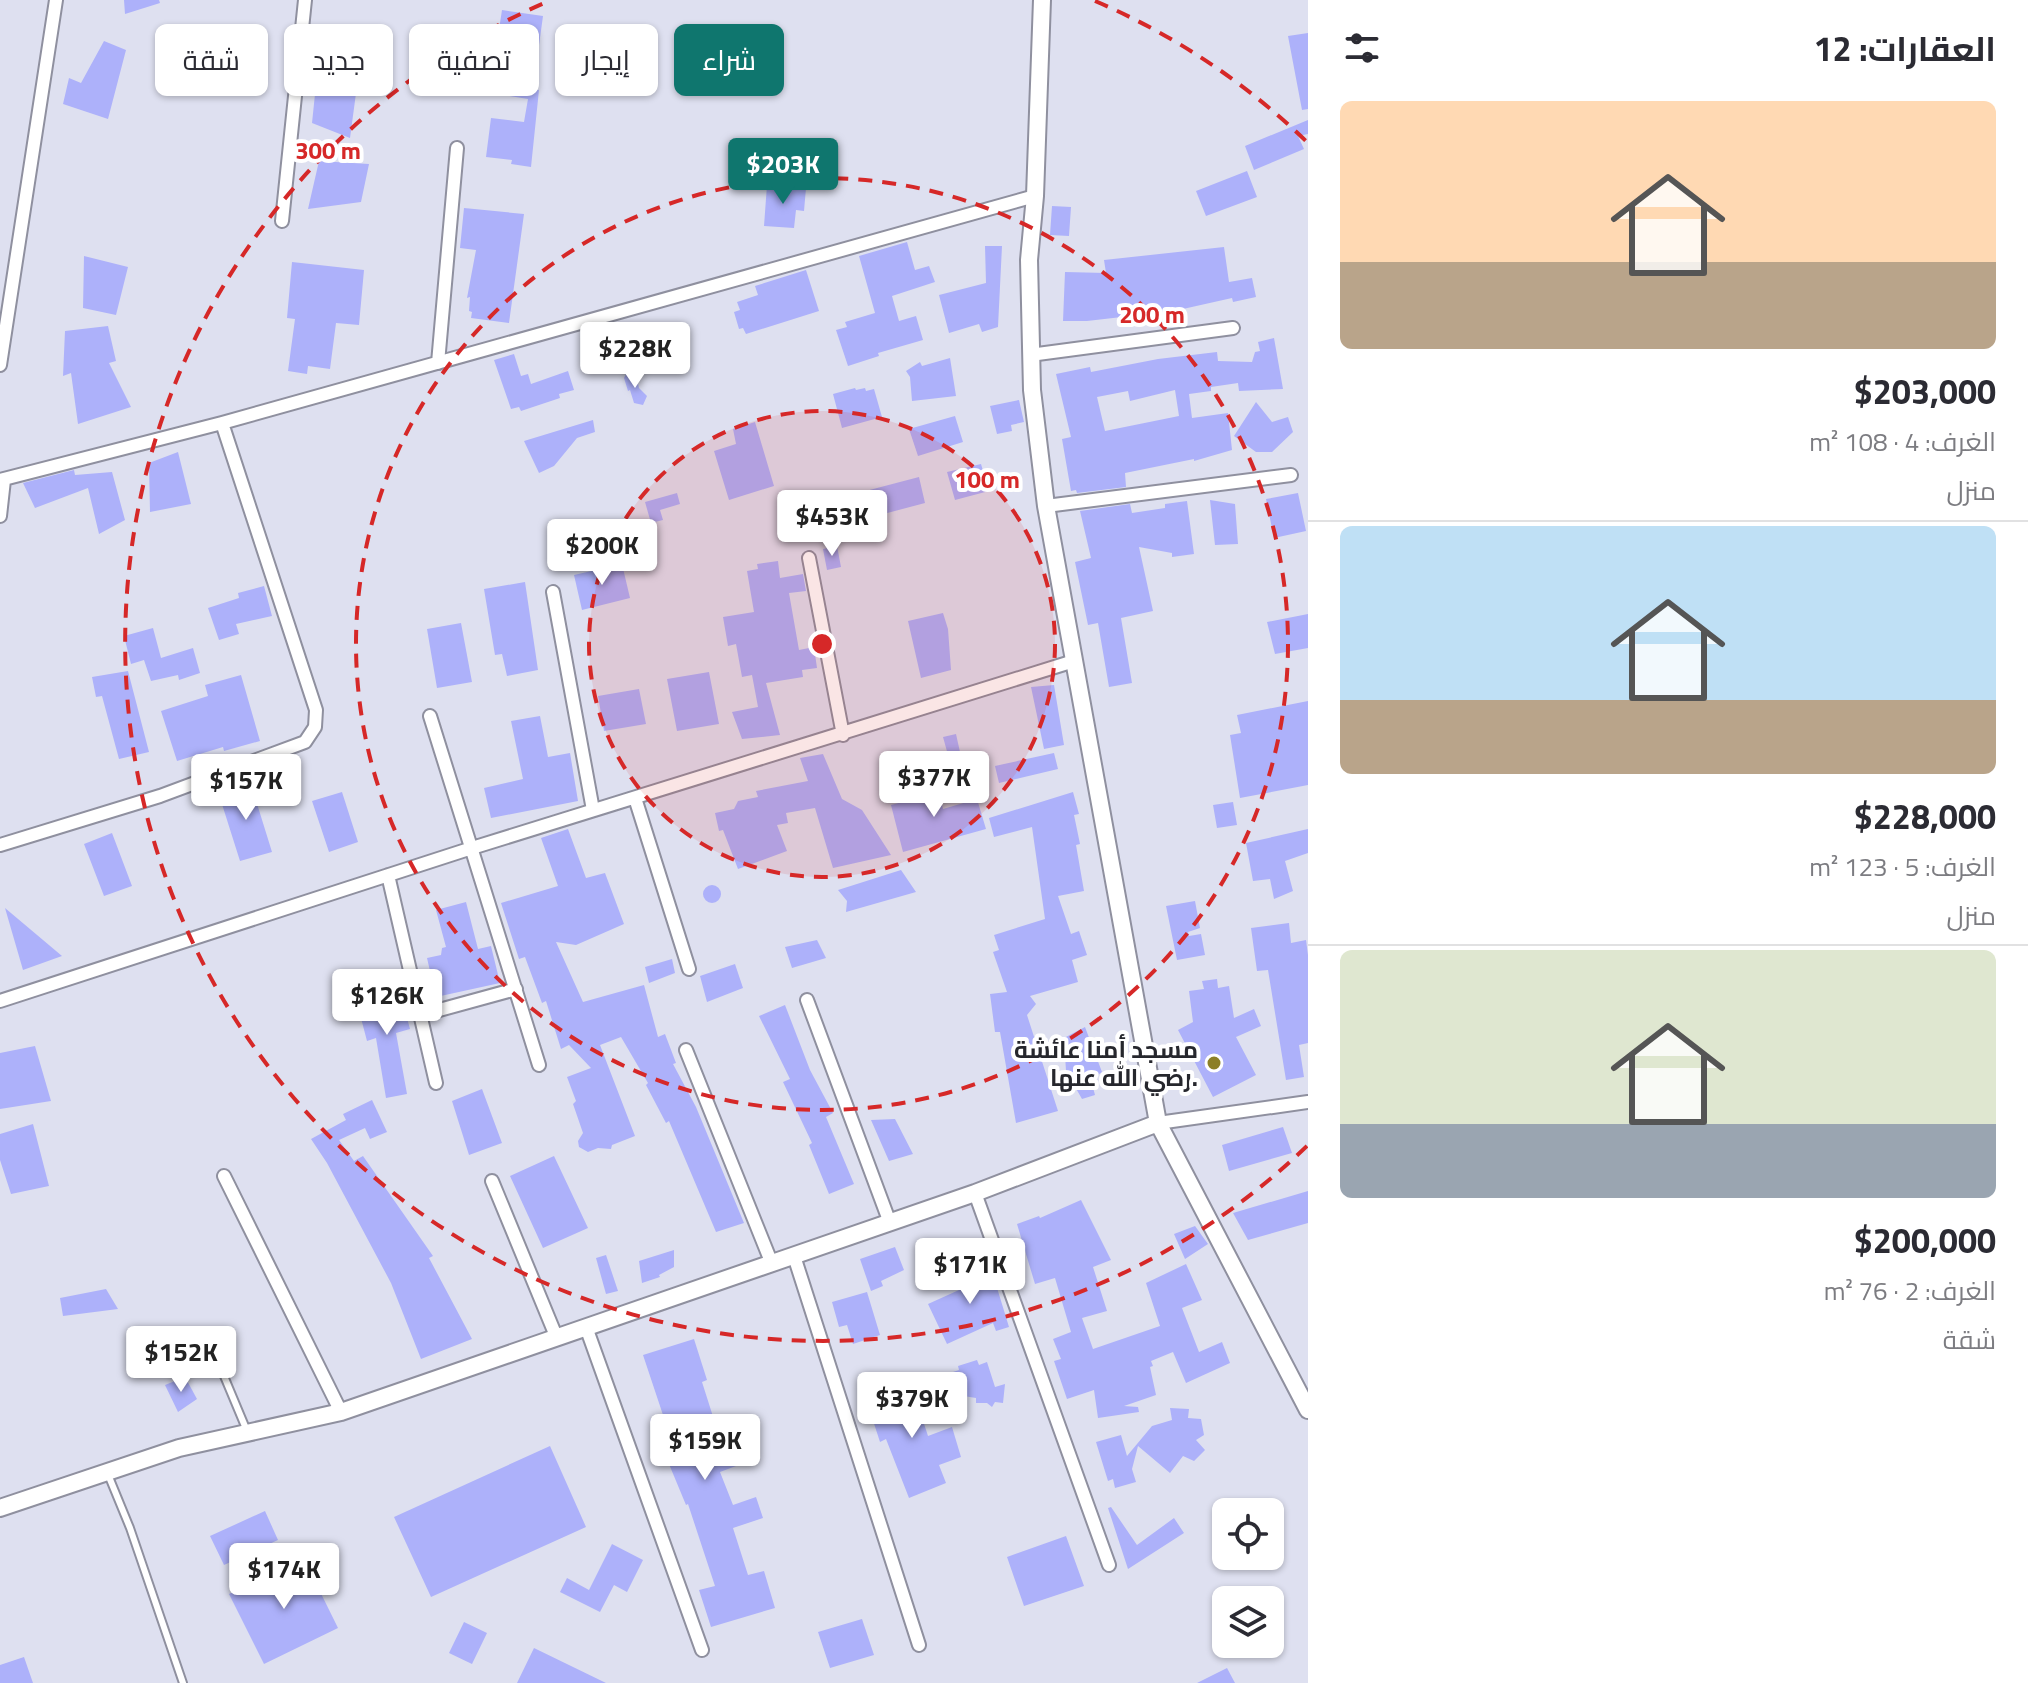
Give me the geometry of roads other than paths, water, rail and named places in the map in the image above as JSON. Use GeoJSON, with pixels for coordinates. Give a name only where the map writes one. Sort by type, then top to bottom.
{"type":"FeatureCollection","features":[{"type":"Feature","properties":{"kind":"main road"},"geometry":{"type":"LineString","coordinates":[[1042,0],[1035,196],[1029,260],[1030,355],[1046,506],[1158,1123],[1308,1410]]}},
{"type":"Feature","properties":{"kind":"main road"},"geometry":{"type":"LineString","coordinates":[[0,1508],[190,1445],[341,1412],[975,1193],[1158,1123]]}},
{"type":"Feature","properties":{"kind":"street"},"geometry":{"type":"LineString","coordinates":[[0,365],[56,0]]}},
{"type":"Feature","properties":{"kind":"street"},"geometry":{"type":"LineString","coordinates":[[282,221],[305,0]]}},
{"type":"Feature","properties":{"kind":"street"},"geometry":{"type":"LineString","coordinates":[[438,363],[457,148]]}},
{"type":"Feature","properties":{"kind":"street"},"geometry":{"type":"LineString","coordinates":[[0,516],[2,480],[222,423],[1035,196]]}},
{"type":"Feature","properties":{"kind":"street"},"geometry":{"type":"LineString","coordinates":[[1030,355],[1233,328]]}},
{"type":"Feature","properties":{"kind":"street"},"geometry":{"type":"LineString","coordinates":[[0,845],[160,796],[276,753],[305,742],[315,727],[316,710],[222,423]]}},
{"type":"Feature","properties":{"kind":"street"},"geometry":{"type":"LineString","coordinates":[[1046,506],[1291,475]]}},
{"type":"Feature","properties":{"kind":"street"},"geometry":{"type":"LineString","coordinates":[[809,558],[843,735]]}},
{"type":"Feature","properties":{"kind":"street"},"geometry":{"type":"LineString","coordinates":[[553,592],[593,810]]}},
{"type":"Feature","properties":{"kind":"street"},"geometry":{"type":"LineString","coordinates":[[0,1001],[472,848],[1074,661]]}},
{"type":"Feature","properties":{"kind":"street"},"geometry":{"type":"LineString","coordinates":[[430,716],[539,1065]]}},
{"type":"Feature","properties":{"kind":"street"},"geometry":{"type":"LineString","coordinates":[[635,798],[689,969]]}},
{"type":"Feature","properties":{"kind":"street"},"geometry":{"type":"LineString","coordinates":[[388,875],[436,1083]]}},
{"type":"Feature","properties":{"kind":"street"},"geometry":{"type":"LineString","coordinates":[[421,1015],[516,989]]}},
{"type":"Feature","properties":{"kind":"street"},"geometry":{"type":"LineString","coordinates":[[807,1000],[890,1223]]}},
{"type":"Feature","properties":{"kind":"street"},"geometry":{"type":"LineString","coordinates":[[686,1050],[772,1264]]}},
{"type":"Feature","properties":{"kind":"street"},"geometry":{"type":"LineString","coordinates":[[1158,1123],[1308,1102]]}},
{"type":"Feature","properties":{"kind":"street"},"geometry":{"type":"LineString","coordinates":[[224,1176],[341,1412]]}},
{"type":"Feature","properties":{"kind":"street"},"geometry":{"type":"LineString","coordinates":[[492,1181],[556,1336]]}},
{"type":"Feature","properties":{"kind":"street"},"geometry":{"type":"LineString","coordinates":[[975,1193],[1109,1565]]}},
{"type":"Feature","properties":{"kind":"street"},"geometry":{"type":"LineString","coordinates":[[794,1256],[919,1645]]}},
{"type":"Feature","properties":{"kind":"street"},"geometry":{"type":"LineString","coordinates":[[586,1327],[702,1650]]}},
{"type":"Feature","properties":{"kind":"lane"},"geometry":{"type":"LineString","coordinates":[[206,1333],[247,1431]]}},
{"type":"Feature","properties":{"kind":"lane"},"geometry":{"type":"LineString","coordinates":[[106,1471],[130,1528],[183,1683]]}},
{"type":"Feature","properties":{"kind":"place","name":"مسجد أمنا عائشة رضي الله عنها."},"geometry":{"type":"Point","coordinates":[1214,1063]}}]}
